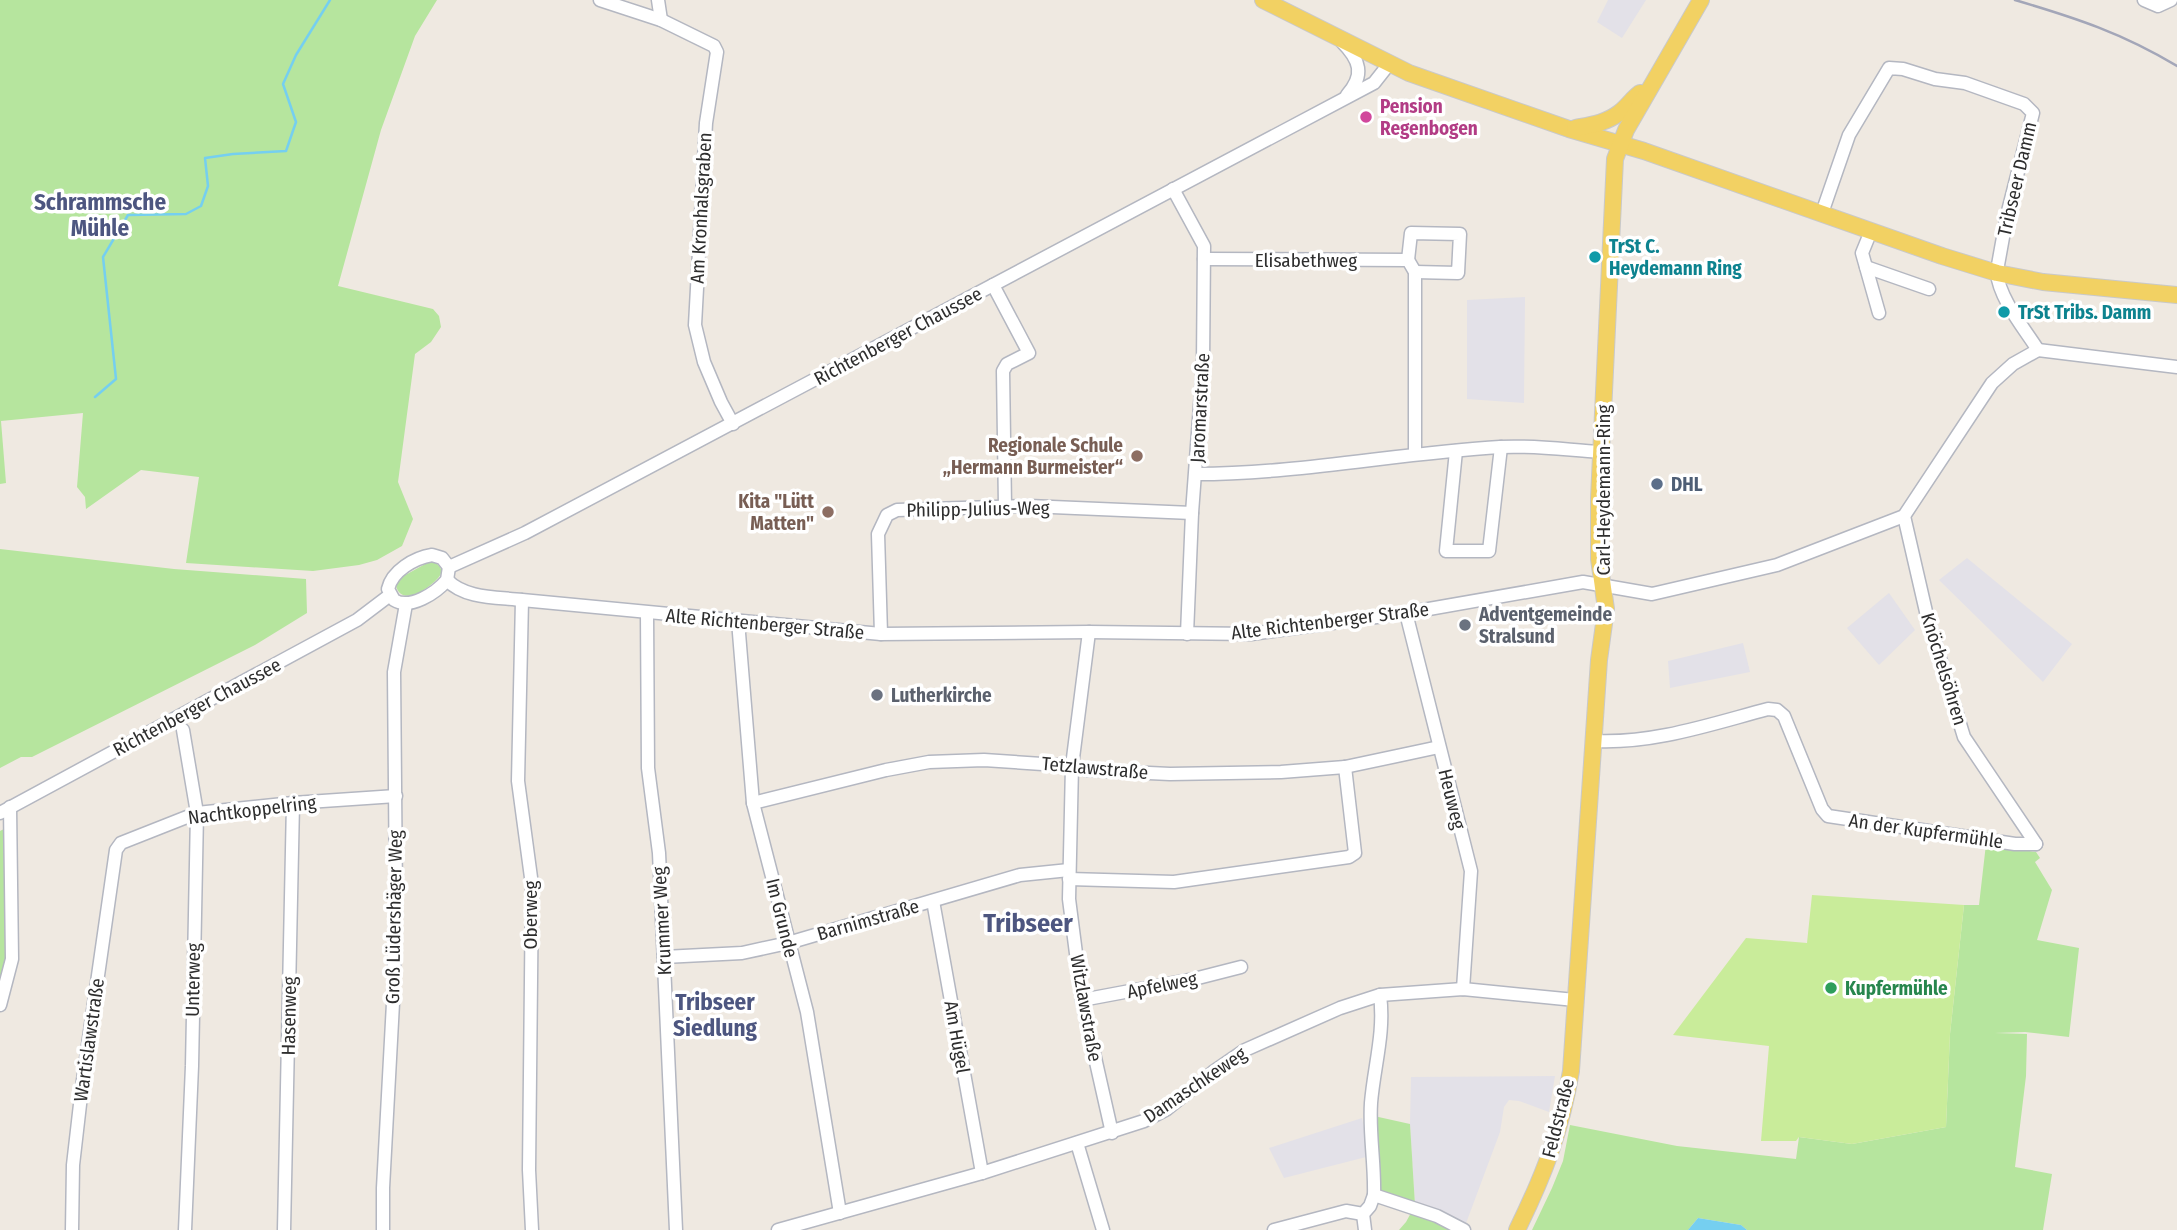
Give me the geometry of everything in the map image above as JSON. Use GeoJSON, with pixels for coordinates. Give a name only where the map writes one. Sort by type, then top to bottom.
{"type":"FeatureCollection","features":[{"type":"Feature","properties":{"kind":"main road"},"geometry":{"type":"LineString","coordinates":[[1263,0],[1389,64],[1439,84],[1998,274],[2043,282],[2177,295]]}},
{"type":"Feature","properties":{"kind":"main road","name":"Carl-Heydemann-Ring"},"geometry":{"type":"LineString","coordinates":[[1575,1000],[1606,609],[1599,559],[1601,452],[1615,159],[1648,89],[1701,0]]}},
{"type":"Feature","properties":{"kind":"main road"},"geometry":{"type":"LineString","coordinates":[[1569,128],[1594,125],[1610,119],[1637,95],[1648,89]]}},
{"type":"Feature","properties":{"kind":"main road","name":"Feldstraße"},"geometry":{"type":"LineString","coordinates":[[1517,1230],[1549,1161],[1558,1132],[1571,1071],[1575,1000]]}},
{"type":"Feature","properties":{"kind":"street","name":"Am Kronhalsgraben"},"geometry":{"type":"LineString","coordinates":[[600,0],[661,20],[714,46],[717,52],[706,123],[695,325],[704,362],[733,424]]}},
{"type":"Feature","properties":{"kind":"street"},"geometry":{"type":"LineString","coordinates":[[658,0],[661,20]]}},
{"type":"Feature","properties":{"kind":"street"},"geometry":{"type":"LineString","coordinates":[[2144,0],[2158,6],[2171,0]]}},
{"type":"Feature","properties":{"kind":"street"},"geometry":{"type":"LineString","coordinates":[[1334,35],[1352,52],[1359,69],[1355,84],[1342,98]]}},
{"type":"Feature","properties":{"kind":"street","name":"Richtenberger Chaussee"},"geometry":{"type":"LineString","coordinates":[[407,604],[424,596],[448,573],[1374,83],[1389,64]]}},
{"type":"Feature","properties":{"kind":"street","name":"Tribseer Damm"},"geometry":{"type":"LineString","coordinates":[[1822,213],[1849,135],[1889,68],[1965,83],[2024,104],[2033,113],[2007,215],[1998,274]]}},
{"type":"Feature","properties":{"kind":"street","name":"Jaromarstraße"},"geometry":{"type":"LineString","coordinates":[[1173,188],[1203,246],[1204,259],[1203,365],[1192,513],[1187,634]]}},
{"type":"Feature","properties":{"kind":"street"},"geometry":{"type":"LineString","coordinates":[[1871,231],[1862,253],[1879,313]]}},
{"type":"Feature","properties":{"kind":"street"},"geometry":{"type":"LineString","coordinates":[[1415,272],[1458,273],[1460,234],[1411,233],[1408,260],[1415,272],[1415,454]]}},
{"type":"Feature","properties":{"kind":"street","name":"Elisabethweg"},"geometry":{"type":"LineString","coordinates":[[1204,259],[1408,260]]}},
{"type":"Feature","properties":{"kind":"street"},"geometry":{"type":"LineString","coordinates":[[1866,267],[1929,289]]}},
{"type":"Feature","properties":{"kind":"street"},"geometry":{"type":"LineString","coordinates":[[1998,274],[2038,350]]}},
{"type":"Feature","properties":{"kind":"street"},"geometry":{"type":"LineString","coordinates":[[993,285],[1029,353],[1007,363],[1003,372],[1005,507]]}},
{"type":"Feature","properties":{"kind":"street"},"geometry":{"type":"LineString","coordinates":[[1905,516],[1992,383],[2013,364],[2038,350],[2177,367]]}},
{"type":"Feature","properties":{"kind":"street"},"geometry":{"type":"LineString","coordinates":[[1456,451],[1447,551],[1489,551],[1501,447]]}},
{"type":"Feature","properties":{"kind":"street"},"geometry":{"type":"LineString","coordinates":[[1196,474],[1247,474],[1415,454],[1501,447],[1601,452]]}},
{"type":"Feature","properties":{"kind":"street","name":"Philipp-Julius-Weg"},"geometry":{"type":"LineString","coordinates":[[881,634],[878,534],[887,515],[897,510],[1005,507],[1192,513]]}},
{"type":"Feature","properties":{"kind":"street","name":"Alte Richtenberger Straße"},"geometry":{"type":"LineString","coordinates":[[390,595],[388,589],[395,574],[421,558],[432,555],[438,556],[454,588],[464,592],[648,613],[881,634],[1251,634],[1406,612],[1583,582],[1652,594],[1777,565],[1905,516]]}},
{"type":"Feature","properties":{"kind":"street","name":"Knöchelsöhren"},"geometry":{"type":"LineString","coordinates":[[1905,516],[1927,616],[1964,737],[2036,844]]}},
{"type":"Feature","properties":{"kind":"street"},"geometry":{"type":"LineString","coordinates":[[390,595],[400,604],[407,604]]}},
{"type":"Feature","properties":{"kind":"street","name":"Richtenberger Chaussee"},"geometry":{"type":"LineString","coordinates":[[5,810],[357,621],[390,595]]}},
{"type":"Feature","properties":{"kind":"street","name":"Oberweg"},"geometry":{"type":"LineString","coordinates":[[522,600],[518,781],[532,885],[528,1170],[532,1230]]}},
{"type":"Feature","properties":{"kind":"street","name":"Groß Lüdershäger Weg"},"geometry":{"type":"LineString","coordinates":[[383,1230],[394,964],[394,672],[407,604]]}},
{"type":"Feature","properties":{"kind":"street","name":"Heuweg"},"geometry":{"type":"LineString","coordinates":[[1406,612],[1471,871],[1463,989]]}},
{"type":"Feature","properties":{"kind":"street","name":"Krummer Weg"},"geometry":{"type":"LineString","coordinates":[[648,613],[648,768],[659,853],[676,1230]]}},
{"type":"Feature","properties":{"kind":"street","name":"Im Grunde"},"geometry":{"type":"LineString","coordinates":[[738,621],[753,803],[807,1012],[840,1213]]}},
{"type":"Feature","properties":{"kind":"street","name":"Witzlawstraße"},"geometry":{"type":"LineString","coordinates":[[1089,632],[1072,766],[1069,875],[1082,1000],[1112,1133]]}},
{"type":"Feature","properties":{"kind":"street","name":"An der Kupfermühle"},"geometry":{"type":"LineString","coordinates":[[1594,741],[1672,735],[1768,709],[1777,710],[1784,716],[1822,809],[1828,816],[2015,844],[2036,844]]}},
{"type":"Feature","properties":{"kind":"street","name":"Unterweg"},"geometry":{"type":"LineString","coordinates":[[183,730],[197,813],[192,1066],[185,1230]]}},
{"type":"Feature","properties":{"kind":"street","name":"Tetzlawstraße"},"geometry":{"type":"LineString","coordinates":[[753,803],[929,762],[984,760],[1072,766],[1086,770],[1170,774],[1281,772],[1345,767],[1439,747]]}},
{"type":"Feature","properties":{"kind":"street","name":"Barnimstraße"},"geometry":{"type":"LineString","coordinates":[[664,957],[742,953],[788,943],[1020,875],[1069,875],[1174,882],[1349,857],[1355,853],[1345,767]]}},
{"type":"Feature","properties":{"kind":"street","name":"Nachtkoppelring"},"geometry":{"type":"LineString","coordinates":[[116,850],[121,844],[197,813],[396,796]]}},
{"type":"Feature","properties":{"kind":"street","name":"Hasenweg"},"geometry":{"type":"LineString","coordinates":[[284,1230],[293,803]]}},
{"type":"Feature","properties":{"kind":"street"},"geometry":{"type":"LineString","coordinates":[[0,1005],[12,959],[5,810]]}},
{"type":"Feature","properties":{"kind":"street","name":"Wartislawstraße"},"geometry":{"type":"LineString","coordinates":[[72,1230],[73,1165],[82,1087],[116,850]]}},
{"type":"Feature","properties":{"kind":"street","name":"Am Hügel"},"geometry":{"type":"LineString","coordinates":[[933,901],[982,1173]]}},
{"type":"Feature","properties":{"kind":"street","name":"Apfelweg"},"geometry":{"type":"LineString","coordinates":[[1082,1000],[1194,979],[1241,967]]}},
{"type":"Feature","properties":{"kind":"street","name":"Damaschkeweg"},"geometry":{"type":"LineString","coordinates":[[778,1230],[982,1173],[1144,1121],[1167,1109],[1245,1050],[1340,1009],[1380,995],[1463,989],[1575,1000]]}},
{"type":"Feature","properties":{"kind":"street"},"geometry":{"type":"LineString","coordinates":[[1365,1230],[1363,1214],[1374,1195],[1370,1115],[1383,1015],[1380,995]]}},
{"type":"Feature","properties":{"kind":"street"},"geometry":{"type":"LineString","coordinates":[[1077,1143],[1103,1230]]}},
{"type":"Feature","properties":{"kind":"street"},"geometry":{"type":"LineString","coordinates":[[1374,1195],[1437,1216],[1464,1230]]}},
{"type":"Feature","properties":{"kind":"street"},"geometry":{"type":"LineString","coordinates":[[1274,1230],[1346,1211],[1363,1214]]}},
{"type":"Feature","properties":{"kind":"shaded area"},"geometry":{"type":"Polygon","coordinates":[[[1608,0],[1646,0],[1622,38],[1597,22],[1608,0]]]}},
{"type":"Feature","properties":{"kind":"shaded area"},"geometry":{"type":"Polygon","coordinates":[[[1525,297],[1524,403],[1467,399],[1467,300],[1525,297]]]}},
{"type":"Feature","properties":{"kind":"shaded area"},"geometry":{"type":"Polygon","coordinates":[[[1967,558],[2072,644],[2043,682],[1939,580],[1967,558]]]}},
{"type":"Feature","properties":{"kind":"shaded area"},"geometry":{"type":"Polygon","coordinates":[[[1889,593],[1915,630],[1879,665],[1847,628],[1889,593]]]}},
{"type":"Feature","properties":{"kind":"shaded area"},"geometry":{"type":"Polygon","coordinates":[[[1743,643],[1750,672],[1670,688],[1668,661],[1743,643]]]}},
{"type":"Feature","properties":{"kind":"shaded area"},"geometry":{"type":"Polygon","coordinates":[[[1555,1076],[1549,1112],[1519,1101],[1509,1100],[1504,1107],[1500,1132],[1465,1226],[1415,1205],[1410,1124],[1411,1077],[1555,1076]]]}},
{"type":"Feature","properties":{"kind":"shaded area"},"geometry":{"type":"Polygon","coordinates":[[[1362,1118],[1370,1156],[1284,1178],[1269,1148],[1362,1118]]]}},
{"type":"Feature","properties":{"kind":"green space"},"geometry":{"type":"Polygon","coordinates":[[[0,0],[437,0],[415,36],[381,130],[338,286],[433,309],[439,316],[441,327],[431,342],[415,354],[398,482],[413,519],[402,546],[377,560],[313,571],[186,563],[199,477],[141,470],[86,509],[85,497],[77,487],[83,413],[1,421],[6,483],[0,484],[0,0]]]}},
{"type":"Feature","properties":{"kind":"green space"},"geometry":{"type":"Polygon","coordinates":[[[0,549],[174,569],[306,579],[307,613],[255,645],[32,757],[21,757],[0,768],[0,549]]]}},
{"type":"Feature","properties":{"kind":"green space"},"geometry":{"type":"Polygon","coordinates":[[[427,563],[436,563],[440,567],[439,576],[429,587],[413,595],[400,593],[396,586],[400,578],[427,563]]]}},
{"type":"Feature","properties":{"kind":"green space"},"geometry":{"type":"Polygon","coordinates":[[[6,828],[13,917],[0,1005],[0,831],[6,828]]]}},
{"type":"Feature","properties":{"kind":"green space"},"geometry":{"type":"Polygon","coordinates":[[[1986,844],[2036,852],[2040,858],[2035,862],[2052,890],[2037,940],[2079,948],[2069,1037],[2025,1032],[1995,1033],[2027,1034],[2026,1076],[2015,1167],[2052,1174],[2043,1230],[1747,1230],[1741,1225],[1698,1218],[1688,1230],[1532,1230],[1563,1161],[1570,1125],[1677,1146],[1796,1159],[1799,1137],[1852,1144],[1946,1127],[1950,1034],[1964,905],[1979,905],[1986,844]]]}},
{"type":"Feature","properties":{"kind":"green space","name":"Kupfermühle"},"geometry":{"type":"Polygon","coordinates":[[[1812,895],[1964,905],[1950,1034],[1946,1127],[1852,1144],[1799,1137],[1796,1141],[1761,1141],[1769,1046],[1673,1035],[1746,938],[1807,943],[1812,895]]]}},
{"type":"Feature","properties":{"kind":"green space"},"geometry":{"type":"Polygon","coordinates":[[[1374,1116],[1410,1124],[1415,1205],[1382,1194],[1379,1190],[1374,1116]]]}},
{"type":"Feature","properties":{"kind":"green space"},"geometry":{"type":"Polygon","coordinates":[[[1412,1211],[1455,1230],[1399,1230],[1412,1211]]]}},
{"type":"Feature","properties":{"kind":"water"},"geometry":{"type":"Polygon","coordinates":[[[1698,1218],[1741,1225],[1747,1230],[1688,1230],[1698,1218]]]}},
{"type":"Feature","properties":{"kind":"waterway"},"geometry":{"type":"LineString","coordinates":[[95,397],[116,379],[103,257],[128,215],[186,214],[201,206],[208,186],[205,158],[286,151],[296,122],[283,84],[296,55],[330,0]]}},
{"type":"Feature","properties":{"kind":"railway"},"geometry":{"type":"LineString","coordinates":[[2015,0],[2098,27],[2177,66]]}},
{"type":"Feature","properties":{"kind":"place","name":"Pension Regenbogen"},"geometry":{"type":"Point","coordinates":[1366,117]}},
{"type":"Feature","properties":{"kind":"place","name":"TrSt C. Heydemann Ring"},"geometry":{"type":"Point","coordinates":[1595,257]}},
{"type":"Feature","properties":{"kind":"place","name":"TrSt Tribs. Damm"},"geometry":{"type":"Point","coordinates":[2004,312]}},
{"type":"Feature","properties":{"kind":"place","name":"Regionale Schule „Hermann Burmeister“"},"geometry":{"type":"Point","coordinates":[1137,456]}},
{"type":"Feature","properties":{"kind":"place","name":"DHL"},"geometry":{"type":"Point","coordinates":[1657,484]}},
{"type":"Feature","properties":{"kind":"place","name":"Kita \"Lütt Matten\""},"geometry":{"type":"Point","coordinates":[828,512]}},
{"type":"Feature","properties":{"kind":"place","name":"Adventgemeinde Stralsund"},"geometry":{"type":"Point","coordinates":[1465,625]}},
{"type":"Feature","properties":{"kind":"place","name":"Lutherkirche"},"geometry":{"type":"Point","coordinates":[877,695]}},
{"type":"Feature","properties":{"kind":"place","name":"Kupfermühle"},"geometry":{"type":"Point","coordinates":[1831,988]}},
{"type":"Feature","properties":{"kind":"district","name":"Schrammsche Mühle"},"geometry":{"type":"Point","coordinates":[100,215]}},
{"type":"Feature","properties":{"kind":"district","name":"Tribseer"},"geometry":{"type":"Point","coordinates":[1028,923]}},
{"type":"Feature","properties":{"kind":"district","name":"Tribseer Siedlung"},"geometry":{"type":"Point","coordinates":[715,1015]}}]}
